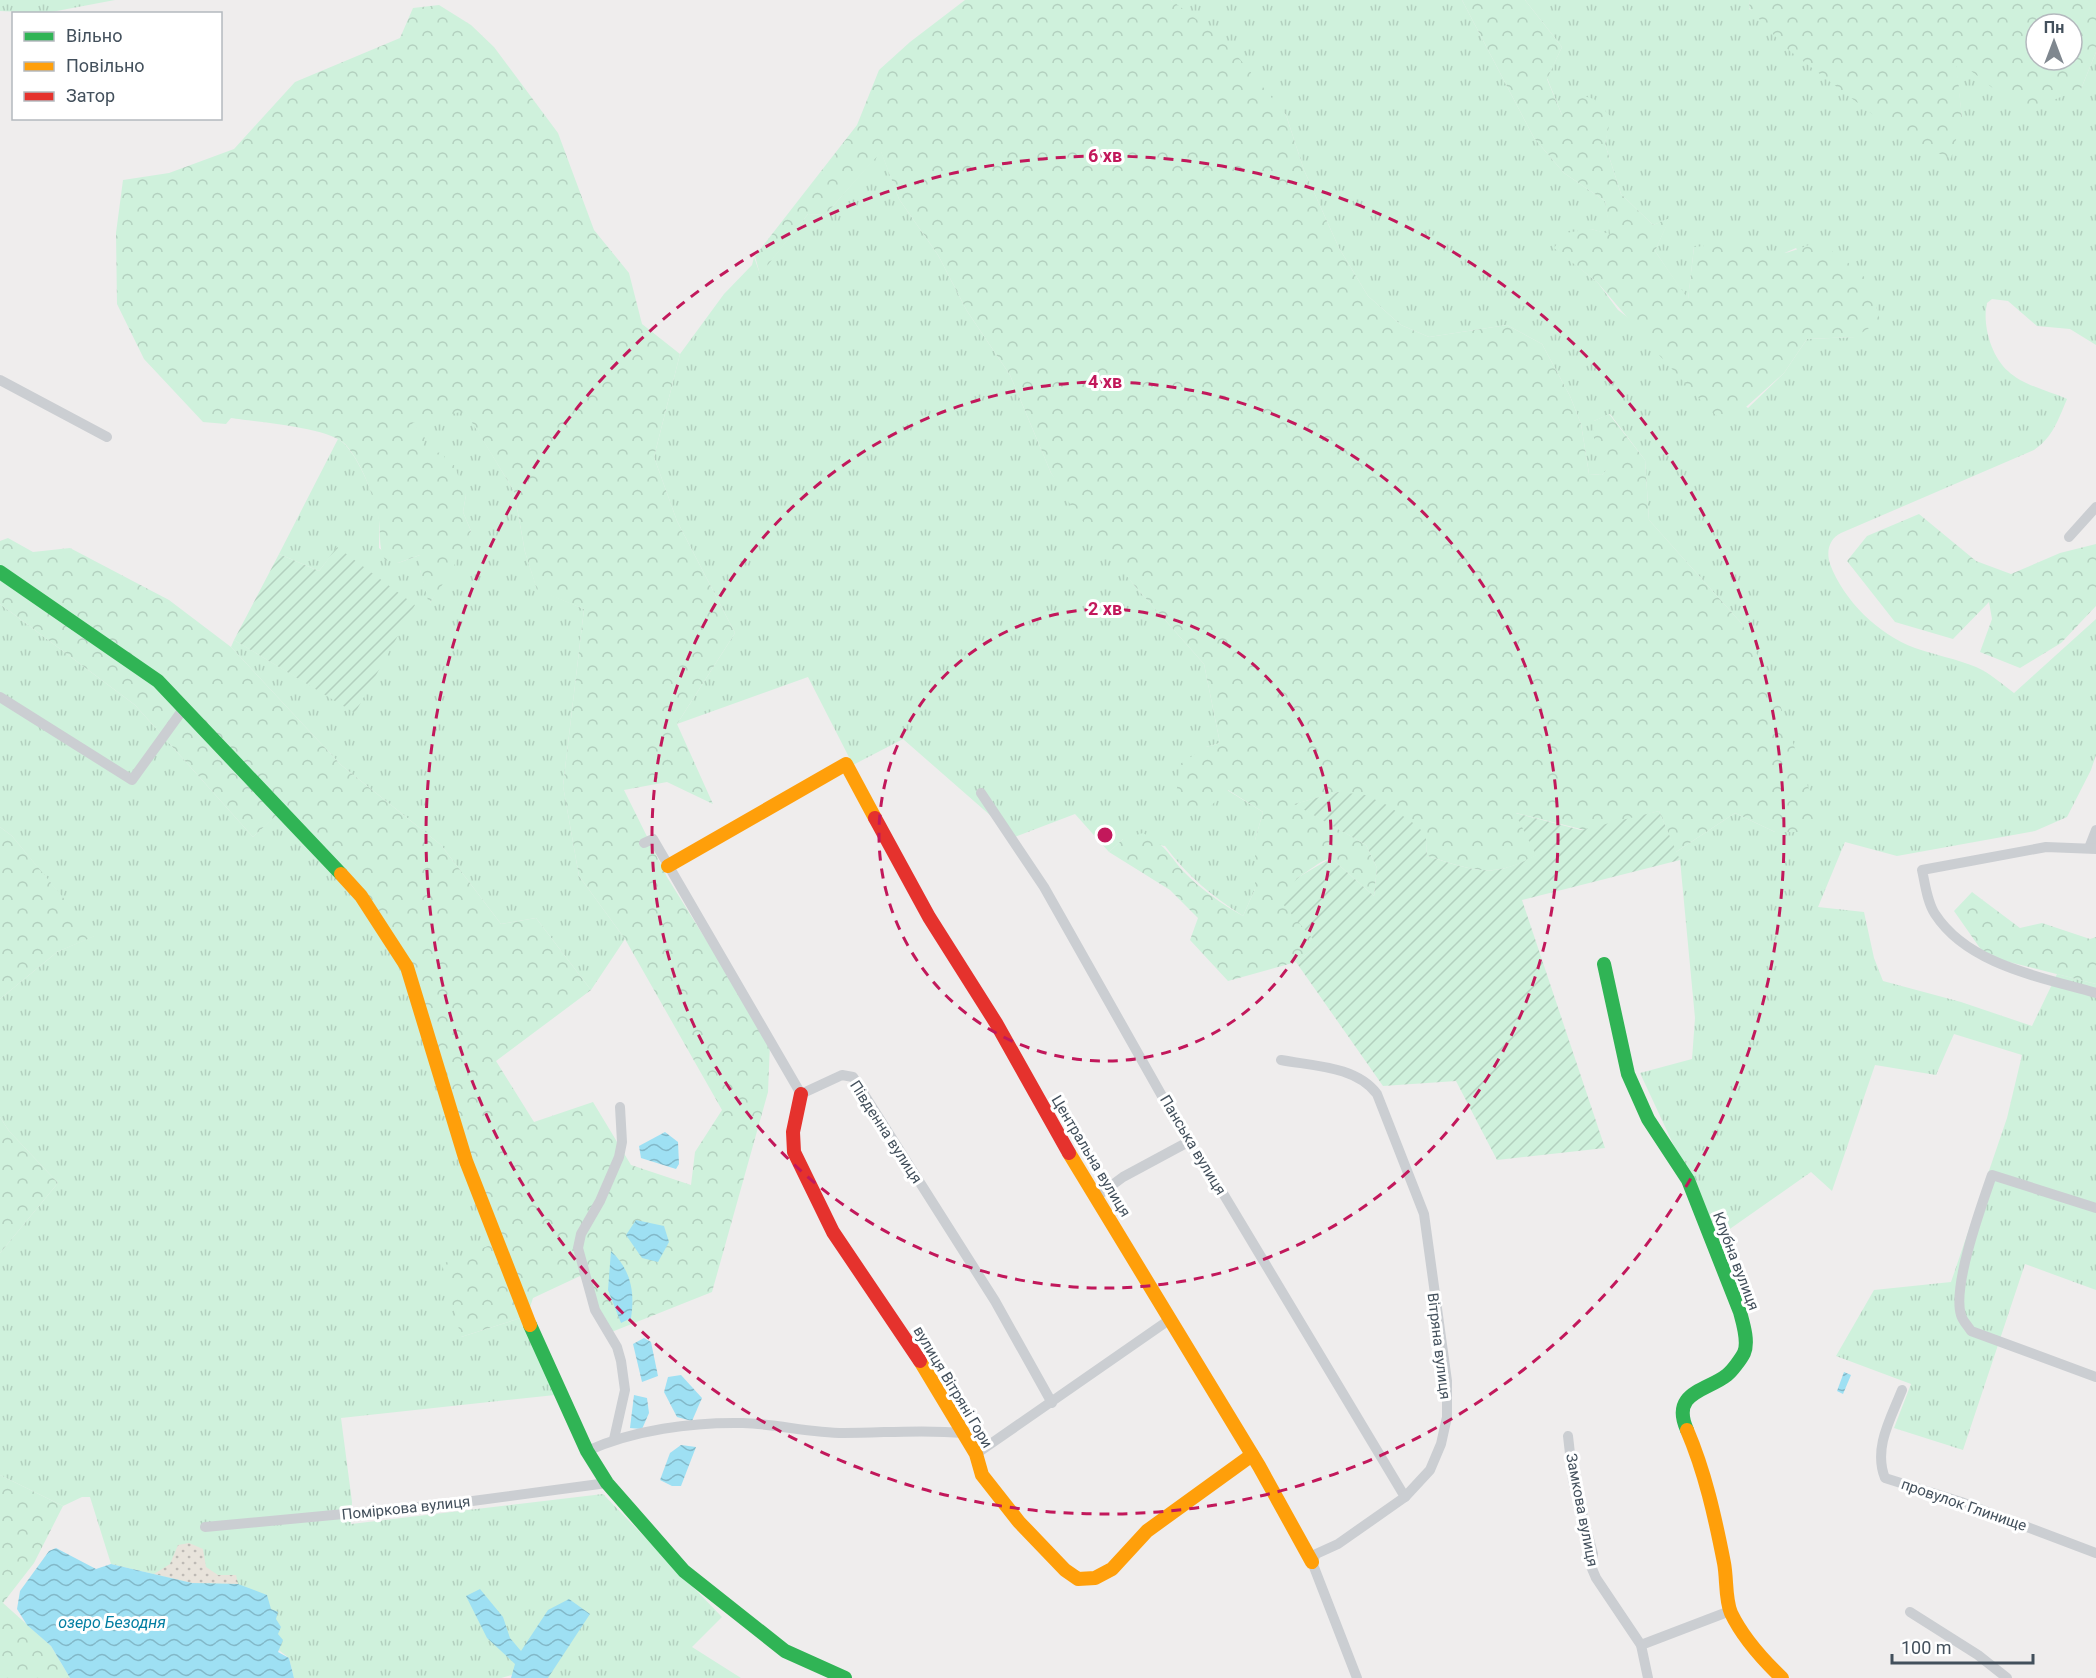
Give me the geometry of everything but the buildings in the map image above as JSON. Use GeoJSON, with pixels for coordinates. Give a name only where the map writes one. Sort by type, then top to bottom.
{"type":"FeatureCollection","features":[{"type":"Feature","properties":{"kind":"street"},"geometry":{"type":"LineString","coordinates":[[0,380],[107,437]]}},
{"type":"Feature","properties":{"kind":"street"},"geometry":{"type":"LineString","coordinates":[[2069,537],[2096,507]]}},
{"type":"Feature","properties":{"kind":"street"},"geometry":{"type":"LineString","coordinates":[[0,572],[158,681],[282,809],[361,896],[407,967],[466,1161],[533,1332],[587,1451],[607,1483],[684,1571],[785,1651],[845,1678]]}},
{"type":"Feature","properties":{"kind":"street"},"geometry":{"type":"LineString","coordinates":[[0,697],[132,780],[184,708]]}},
{"type":"Feature","properties":{"kind":"street","name":"Центральна вулиця"},"geometry":{"type":"LineString","coordinates":[[668,866],[846,764],[929,917],[996,1023],[1041,1106],[1252,1455],[1312,1562]]}},
{"type":"Feature","properties":{"kind":"street","name":"Панська вулиця"},"geometry":{"type":"LineString","coordinates":[[981,793],[1044,887],[1188,1142],[1221,1190],[1405,1497]]}},
{"type":"Feature","properties":{"kind":"street"},"geometry":{"type":"LineString","coordinates":[[2096,830],[2093,848],[2046,847],[1922,870],[1934,913],[1969,949],[2026,973],[2096,993]]}},
{"type":"Feature","properties":{"kind":"street"},"geometry":{"type":"LineString","coordinates":[[644,843],[653,838],[801,1094]]}},
{"type":"Feature","properties":{"kind":"street","name":"Клубна вулиця"},"geometry":{"type":"LineString","coordinates":[[1604,964],[1628,1074],[1648,1119],[1688,1180],[1732,1287],[1745,1333],[1745,1352],[1738,1364],[1727,1375],[1694,1391],[1683,1409],[1683,1422],[1699,1458],[1718,1534],[1731,1611],[1757,1654],[1782,1678]]}},
{"type":"Feature","properties":{"kind":"street","name":"Вітряна вулиця"},"geometry":{"type":"LineString","coordinates":[[1281,1060],[1334,1069],[1368,1081],[1377,1094],[1424,1214],[1447,1381],[1447,1417],[1430,1470],[1405,1497],[1338,1545],[1316,1554],[1312,1562]]}},
{"type":"Feature","properties":{"kind":"street","name":"Південна вулиця"},"geometry":{"type":"LineString","coordinates":[[801,1094],[842,1075],[853,1077],[995,1301],[1052,1403]]}},
{"type":"Feature","properties":{"kind":"street","name":"вулиця Вітряні Гори"},"geometry":{"type":"LineString","coordinates":[[801,1094],[793,1132],[794,1152],[801,1171],[833,1232],[938,1388],[976,1454],[982,1475],[993,1491],[1065,1570],[1078,1579],[1095,1578],[1112,1569],[1147,1531],[1252,1455]]}},
{"type":"Feature","properties":{"kind":"street"},"geometry":{"type":"LineString","coordinates":[[614,1439],[625,1390],[621,1361],[616,1347],[595,1310],[578,1248],[581,1234],[600,1201],[619,1157],[622,1142],[620,1107]]}},
{"type":"Feature","properties":{"kind":"street"},"geometry":{"type":"LineString","coordinates":[[1096,1197],[1123,1177],[1188,1142]]}},
{"type":"Feature","properties":{"kind":"street"},"geometry":{"type":"LineString","coordinates":[[2096,1208],[1992,1175],[1963,1271],[1959,1299],[1961,1316],[1971,1331],[2096,1377]]}},
{"type":"Feature","properties":{"kind":"street"},"geometry":{"type":"LineString","coordinates":[[976,1454],[1169,1320]]}},
{"type":"Feature","properties":{"kind":"street","name":"провулок Глинище"},"geometry":{"type":"LineString","coordinates":[[1902,1390],[1880,1445],[1881,1469],[1885,1478],[1961,1502],[2096,1553]]}},
{"type":"Feature","properties":{"kind":"street"},"geometry":{"type":"LineString","coordinates":[[587,1451],[614,1439],[704,1425],[746,1423],[786,1429],[844,1433],[934,1430],[963,1433]]}},
{"type":"Feature","properties":{"kind":"street","name":"Замкова вулиця"},"geometry":{"type":"LineString","coordinates":[[1568,1436],[1573,1480],[1593,1554],[1590,1564],[1596,1578],[1641,1646],[1648,1678]]}},
{"type":"Feature","properties":{"kind":"street","name":"Поміркова вулиця"},"geometry":{"type":"LineString","coordinates":[[205,1527],[439,1505],[607,1483]]}},
{"type":"Feature","properties":{"kind":"street"},"geometry":{"type":"LineString","coordinates":[[1312,1562],[1357,1678]]}},
{"type":"Feature","properties":{"kind":"street"},"geometry":{"type":"LineString","coordinates":[[1641,1646],[1731,1611]]}},
{"type":"Feature","properties":{"kind":"street"},"geometry":{"type":"LineString","coordinates":[[1910,1612],[1978,1655],[2007,1678]]}},
{"type":"Feature","properties":{"kind":"green space"},"geometry":{"type":"Polygon","coordinates":[[[0,0],[115,0],[51,12],[0,11],[0,0]]]}},
{"type":"Feature","properties":{"kind":"green space"},"geometry":{"type":"Polygon","coordinates":[[[965,0],[1171,0],[1224,40],[1286,115],[1304,170],[1339,248],[1368,296],[1401,325],[1429,337],[1507,325],[1542,344],[1570,396],[1581,424],[1589,474],[1602,475],[1610,466],[1594,441],[1594,421],[1609,414],[1645,460],[1649,520],[1742,624],[1776,693],[1819,819],[1803,832],[1775,832],[1735,813],[1676,852],[1659,811],[1589,831],[1516,813],[1537,855],[1507,868],[1482,870],[1427,856],[1426,840],[1338,792],[1295,804],[1366,845],[1377,868],[1374,896],[1331,858],[1322,862],[1297,878],[1318,945],[1296,962],[1228,981],[1190,940],[1198,918],[1170,890],[1109,852],[1123,839],[1143,833],[1162,846],[1196,884],[1243,916],[1255,889],[1255,840],[1263,812],[1228,790],[1203,813],[1181,809],[1176,796],[1180,764],[1206,747],[1220,743],[1204,664],[1134,585],[1073,509],[1051,473],[1010,375],[967,311],[938,255],[899,199],[881,152],[825,215],[808,214],[760,275],[755,256],[857,125],[879,70],[910,42],[965,0]]]}},
{"type":"Feature","properties":{"kind":"green space"},"geometry":{"type":"Polygon","coordinates":[[[1171,0],[1462,0],[1534,138],[1564,173],[1605,201],[1611,235],[1591,229],[1555,248],[1598,283],[1618,310],[1748,408],[1784,373],[1807,339],[1855,337],[1796,248],[1780,255],[1765,251],[1694,247],[1688,300],[1655,251],[1669,219],[1653,225],[1621,194],[1605,144],[1610,117],[1562,115],[1547,78],[1562,47],[1525,0],[1750,0],[1749,9],[1962,118],[1955,58],[2081,89],[2096,52],[2096,345],[2070,329],[2037,326],[2008,301],[1992,299],[1987,303],[1986,311],[1989,339],[2002,365],[2021,380],[2067,399],[2054,428],[2046,440],[2034,450],[1841,533],[1831,542],[1828,555],[1836,578],[1853,603],[1888,634],[1915,648],[1981,669],[2014,693],[2096,619],[2096,755],[2091,770],[2067,817],[2035,831],[1897,856],[1845,842],[1818,907],[1864,912],[1874,958],[1883,981],[1961,1002],[2032,1026],[2057,974],[2096,984],[2096,1290],[2025,1264],[1963,1450],[1894,1428],[1911,1384],[1836,1356],[1874,1290],[1951,1282],[2007,1118],[2022,1055],[1954,1034],[1936,1075],[1875,1065],[1832,1191],[1811,1172],[1717,1238],[1640,1073],[1692,1059],[1695,1018],[1680,860],[1676,852],[1735,813],[1775,832],[1742,624],[1649,520],[1645,460],[1610,414],[1594,421],[1594,440],[1611,466],[1602,475],[1589,474],[1581,424],[1570,396],[1542,344],[1507,325],[1429,337],[1401,325],[1368,296],[1339,248],[1304,170],[1286,115],[1171,0]]]}},
{"type":"Feature","properties":{"kind":"green space"},"geometry":{"type":"Polygon","coordinates":[[[1462,0],[1525,0],[1562,47],[1547,79],[1562,115],[1580,95],[1594,99],[1611,117],[1605,144],[1621,194],[1653,225],[1670,218],[1655,251],[1688,299],[1694,247],[1756,241],[1771,252],[1786,253],[1818,242],[1845,260],[1870,282],[1880,321],[1855,337],[1807,339],[1784,373],[1727,424],[1710,410],[1660,356],[1598,283],[1554,248],[1565,233],[1591,229],[1610,234],[1605,201],[1564,173],[1534,138],[1462,0]]]}},
{"type":"Feature","properties":{"kind":"green space"},"geometry":{"type":"Polygon","coordinates":[[[1750,0],[2096,0],[2096,52],[2081,89],[2023,112],[1956,59],[1962,118],[1951,158],[1910,143],[1786,48],[1749,8],[1750,0]]]}},
{"type":"Feature","properties":{"kind":"green space"},"geometry":{"type":"Polygon","coordinates":[[[439,5],[471,25],[494,47],[558,133],[594,230],[629,273],[642,324],[680,354],[654,457],[677,521],[735,633],[677,724],[713,804],[667,782],[624,790],[667,877],[770,1043],[768,1092],[712,1292],[609,1333],[580,1276],[533,1298],[527,1316],[461,1337],[442,1264],[498,1242],[407,967],[361,896],[282,810],[253,837],[135,705],[0,604],[0,541],[8,538],[33,552],[70,548],[169,600],[231,647],[341,765],[441,845],[501,924],[536,918],[591,990],[496,1061],[534,1122],[593,1102],[631,1165],[691,1185],[695,1152],[722,1110],[625,939],[579,876],[563,786],[584,609],[537,590],[525,552],[514,491],[465,411],[412,423],[425,438],[421,455],[443,452],[446,465],[454,465],[466,495],[463,512],[471,531],[451,572],[429,604],[420,570],[420,555],[398,563],[385,560],[381,549],[379,522],[373,497],[362,469],[346,445],[325,434],[292,426],[231,418],[226,424],[203,422],[144,359],[117,304],[116,233],[123,180],[169,173],[234,149],[295,82],[400,38],[413,8],[439,5]]]}},
{"type":"Feature","properties":{"kind":"green space"},"geometry":{"type":"Polygon","coordinates":[[[881,151],[899,199],[938,255],[967,311],[1010,375],[1051,473],[1134,585],[1204,664],[1220,743],[1206,747],[1227,790],[1263,812],[1255,840],[1255,889],[1243,916],[1201,885],[1165,846],[1123,839],[1109,852],[1075,814],[1015,837],[903,739],[853,765],[808,677],[677,724],[735,633],[677,521],[654,457],[680,354],[724,294],[752,265],[754,257],[760,274],[808,214],[825,215],[881,151]]]}},
{"type":"Feature","properties":{"kind":"green space"},"geometry":{"type":"Polygon","coordinates":[[[465,410],[514,491],[525,552],[537,589],[584,609],[563,786],[579,876],[625,939],[591,990],[536,918],[501,924],[441,845],[341,765],[231,647],[234,640],[355,712],[337,548],[319,571],[279,554],[338,439],[345,444],[358,463],[374,499],[379,519],[379,548],[398,563],[420,555],[420,570],[430,603],[471,531],[463,512],[466,495],[446,465],[420,455],[411,422],[465,410]]]}},
{"type":"Feature","properties":{"kind":"green space"},"geometry":{"type":"Polygon","coordinates":[[[1919,514],[1976,561],[2011,574],[2060,553],[2096,544],[2096,606],[2061,643],[2020,668],[1980,652],[1992,619],[1989,602],[1953,639],[1895,622],[1847,561],[1867,536],[1919,514]]]}},
{"type":"Feature","properties":{"kind":"green space"},"geometry":{"type":"Polygon","coordinates":[[[337,547],[415,605],[355,713],[234,640],[279,554],[319,571],[337,547]]]}},
{"type":"Feature","properties":{"kind":"green space"},"geometry":{"type":"Polygon","coordinates":[[[0,604],[135,705],[253,837],[282,809],[323,855],[407,967],[498,1242],[461,1337],[527,1316],[555,1395],[341,1418],[352,1502],[351,1524],[603,1494],[722,1617],[692,1647],[741,1678],[539,1678],[526,1671],[501,1678],[294,1678],[289,1658],[192,1583],[111,1564],[90,1497],[82,1497],[63,1506],[0,1475],[0,1253],[58,1183],[9,1131],[0,1117],[0,999],[57,952],[94,936],[12,836],[0,827],[0,604]]]}},
{"type":"Feature","properties":{"kind":"green space"},"geometry":{"type":"Polygon","coordinates":[[[1338,792],[1365,795],[1387,805],[1419,827],[1426,839],[1427,856],[1482,870],[1507,868],[1536,855],[1515,813],[1581,830],[1659,811],[1680,860],[1522,900],[1605,1148],[1497,1160],[1456,1081],[1383,1086],[1296,962],[1318,945],[1282,903],[1297,878],[1331,858],[1374,896],[1377,868],[1366,845],[1294,804],[1338,792]]]}},
{"type":"Feature","properties":{"kind":"green space"},"geometry":{"type":"Polygon","coordinates":[[[0,827],[12,836],[95,936],[57,952],[0,999],[0,827]]]}},
{"type":"Feature","properties":{"kind":"green space"},"geometry":{"type":"Polygon","coordinates":[[[1972,892],[2020,928],[2042,923],[2090,939],[2096,937],[2096,984],[2001,960],[1982,951],[1954,911],[1972,892]]]}},
{"type":"Feature","properties":{"kind":"green space"},"geometry":{"type":"Polygon","coordinates":[[[0,1117],[9,1131],[58,1183],[0,1253],[0,1117]]]}},
{"type":"Feature","properties":{"kind":"green space"},"geometry":{"type":"Polygon","coordinates":[[[0,1475],[63,1506],[34,1563],[3,1603],[51,1646],[70,1678],[0,1678],[0,1475]]]}},
{"type":"Feature","properties":{"kind":"sand"},"geometry":{"type":"Polygon","coordinates":[[[189,1543],[203,1549],[206,1567],[218,1575],[236,1575],[238,1584],[192,1583],[154,1574],[170,1564],[178,1545],[189,1543]]]}},
{"type":"Feature","properties":{"kind":"water"},"geometry":{"type":"Polygon","coordinates":[[[665,1132],[678,1142],[679,1164],[676,1169],[641,1158],[639,1146],[665,1132]]]}},
{"type":"Feature","properties":{"kind":"water"},"geometry":{"type":"Polygon","coordinates":[[[636,1220],[664,1226],[669,1242],[658,1262],[642,1258],[626,1235],[636,1220]]]}},
{"type":"Feature","properties":{"kind":"water"},"geometry":{"type":"Polygon","coordinates":[[[611,1251],[623,1266],[632,1290],[631,1318],[621,1323],[608,1290],[611,1251]]]}},
{"type":"Feature","properties":{"kind":"water"},"geometry":{"type":"Polygon","coordinates":[[[644,1338],[651,1342],[658,1376],[642,1382],[633,1344],[644,1338]]]}},
{"type":"Feature","properties":{"kind":"water"},"geometry":{"type":"Polygon","coordinates":[[[1844,1372],[1851,1375],[1843,1394],[1837,1391],[1844,1372]]]}},
{"type":"Feature","properties":{"kind":"water"},"geometry":{"type":"Polygon","coordinates":[[[681,1375],[702,1398],[692,1421],[677,1417],[664,1392],[668,1377],[681,1375]]]}},
{"type":"Feature","properties":{"kind":"water"},"geometry":{"type":"Polygon","coordinates":[[[634,1395],[647,1398],[649,1413],[642,1429],[630,1428],[634,1395]]]}},
{"type":"Feature","properties":{"kind":"water"},"geometry":{"type":"Polygon","coordinates":[[[681,1445],[696,1447],[681,1486],[672,1486],[660,1480],[670,1453],[681,1445]]]}},
{"type":"Feature","properties":{"kind":"water","name":"озеро Безодня"},"geometry":{"type":"Polygon","coordinates":[[[56,1548],[96,1569],[111,1564],[192,1583],[238,1584],[267,1595],[271,1609],[278,1612],[276,1619],[281,1627],[278,1634],[283,1640],[278,1652],[289,1658],[294,1678],[70,1678],[51,1646],[27,1625],[17,1609],[20,1591],[49,1551],[56,1548]]]}},
{"type":"Feature","properties":{"kind":"water"},"geometry":{"type":"Polygon","coordinates":[[[480,1589],[503,1617],[510,1638],[521,1651],[548,1610],[569,1599],[590,1614],[548,1678],[511,1678],[515,1664],[487,1638],[466,1596],[480,1589]]]}},
{"type":"Feature","properties":{"kind":"traffic: fast"},"geometry":{"type":"LineString","coordinates":[[0,572],[158,681],[341,874]]}},
{"type":"Feature","properties":{"kind":"traffic: fast"},"geometry":{"type":"LineString","coordinates":[[1604,964],[1628,1074],[1648,1119],[1688,1180],[1740,1312],[1745,1332],[1746,1344],[1739,1362],[1727,1375],[1701,1389],[1687,1400],[1683,1408],[1687,1430]]}},
{"type":"Feature","properties":{"kind":"traffic: fast"},"geometry":{"type":"LineString","coordinates":[[530,1325],[587,1451],[607,1483],[684,1571],[785,1651],[845,1678]]}},
{"type":"Feature","properties":{"kind":"traffic: slow"},"geometry":{"type":"LineString","coordinates":[[668,866],[846,764],[875,818]]}},
{"type":"Feature","properties":{"kind":"traffic: slow"},"geometry":{"type":"LineString","coordinates":[[341,874],[361,896],[407,967],[466,1161],[530,1325]]}},
{"type":"Feature","properties":{"kind":"traffic: slow"},"geometry":{"type":"LineString","coordinates":[[1069,1153],[1259,1466],[1312,1562]]}},
{"type":"Feature","properties":{"kind":"traffic: slow"},"geometry":{"type":"LineString","coordinates":[[920,1361],[976,1454],[982,1475],[1019,1522],[1065,1570],[1078,1579],[1095,1578],[1112,1569],[1147,1531],[1252,1455]]}},
{"type":"Feature","properties":{"kind":"traffic: slow"},"geometry":{"type":"LineString","coordinates":[[1687,1430],[1713,1512],[1724,1563],[1731,1613],[1754,1648],[1782,1678]]}},
{"type":"Feature","properties":{"kind":"traffic: jam"},"geometry":{"type":"LineString","coordinates":[[875,818],[929,917],[996,1023],[1069,1153]]}},
{"type":"Feature","properties":{"kind":"traffic: jam"},"geometry":{"type":"LineString","coordinates":[[801,1094],[793,1132],[794,1152],[833,1232],[920,1361]]}}]}
